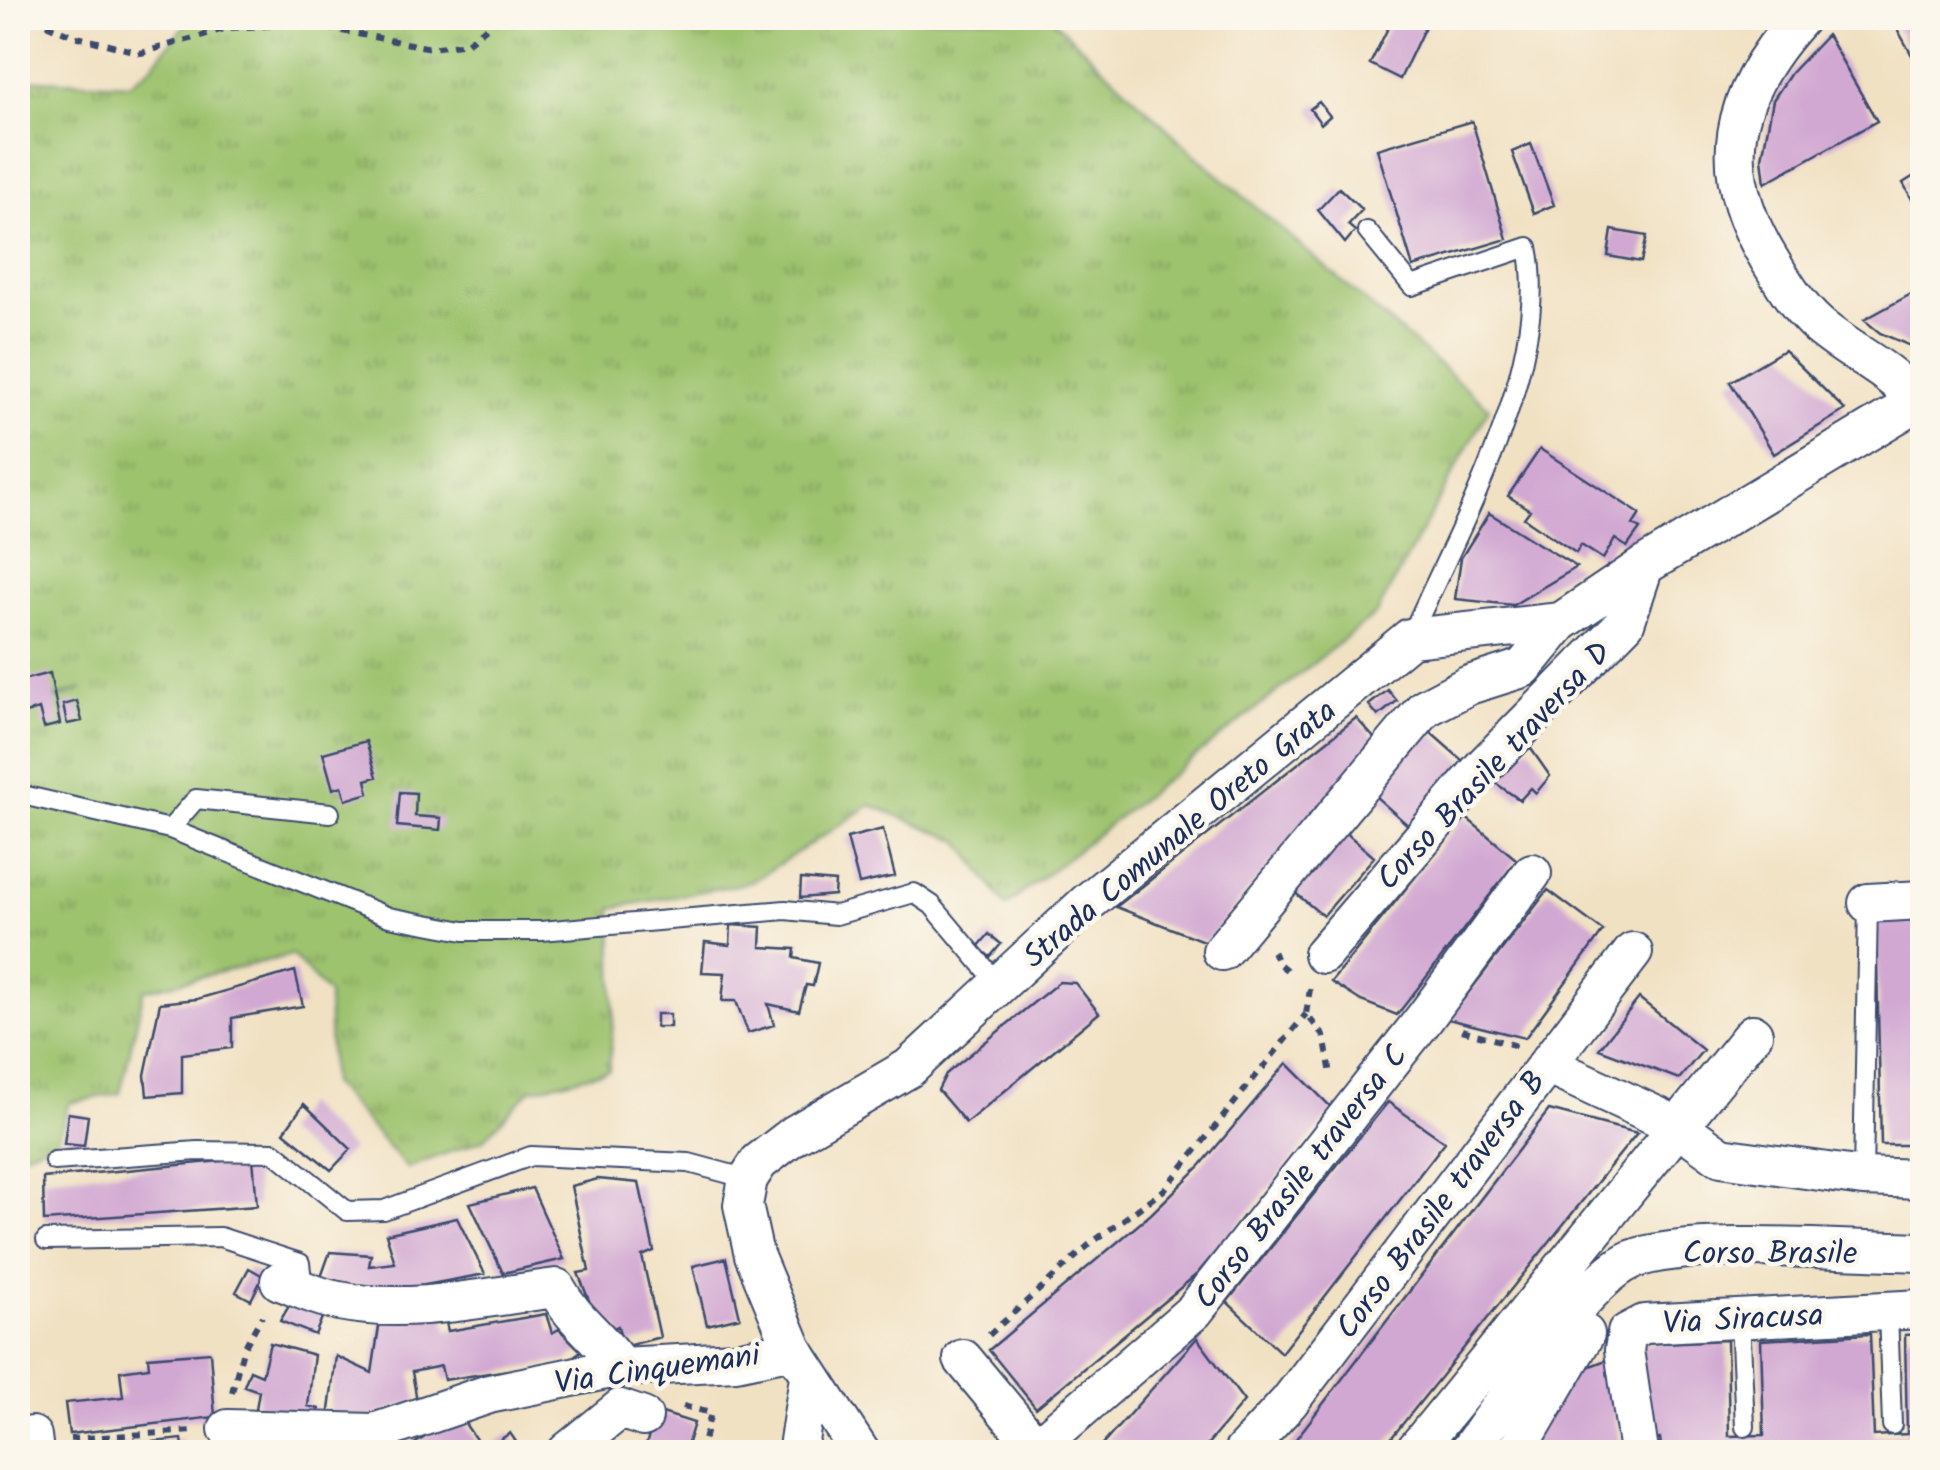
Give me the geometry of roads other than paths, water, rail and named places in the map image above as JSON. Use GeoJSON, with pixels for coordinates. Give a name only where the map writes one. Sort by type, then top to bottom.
{"type":"FeatureCollection","features":[{"type":"Feature","properties":{"kind":"street"},"geometry":{"type":"LineString","coordinates":[[1222,951],[1424,708],[1468,685],[1523,668],[1561,622],[1644,566],[1919,399],[1892,372],[1818,325],[1788,291],[1752,231],[1732,148],[1739,110],[1754,75],[1800,18]]}},
{"type":"Feature","properties":{"kind":"street","name":"Corso Brasile traversa D"},"geometry":{"type":"LineString","coordinates":[[1323,954],[1484,766],[1625,623],[1644,566]]}},
{"type":"Feature","properties":{"kind":"street"},"geometry":{"type":"LineString","coordinates":[[1410,638],[1561,622]]}},
{"type":"Feature","properties":{"kind":"street","name":"Strada Comunale Oreto Grata"},"geometry":{"type":"LineString","coordinates":[[748,1179],[760,1162],[794,1135],[909,1068],[1087,903],[1410,638]]}},
{"type":"Feature","properties":{"kind":"street","name":"Corso Brasile traversa C"},"geometry":{"type":"LineString","coordinates":[[1038,1450],[1194,1311],[1424,1019],[1532,874]]}},
{"type":"Feature","properties":{"kind":"street"},"geometry":{"type":"LineString","coordinates":[[1868,903],[1922,900]]}},
{"type":"Feature","properties":{"kind":"street","name":"Corso Brasile traversa B"},"geometry":{"type":"LineString","coordinates":[[1243,1452],[1289,1402],[1633,952]]}},
{"type":"Feature","properties":{"kind":"street"},"geometry":{"type":"LineString","coordinates":[[1414,1452],[1753,1034]]}},
{"type":"Feature","properties":{"kind":"street"},"geometry":{"type":"LineString","coordinates":[[1548,1065],[1678,1126],[1721,1157],[1863,1178],[1922,1179]]}},
{"type":"Feature","properties":{"kind":"street"},"geometry":{"type":"LineString","coordinates":[[748,1179],[744,1205],[754,1254],[801,1363],[860,1452]]}},
{"type":"Feature","properties":{"kind":"street","name":"Corso Brasile"},"geometry":{"type":"LineString","coordinates":[[1468,1452],[1591,1291],[1630,1261],[1676,1250],[1922,1252]]}},
{"type":"Feature","properties":{"kind":"street"},"geometry":{"type":"LineString","coordinates":[[292,1285],[334,1300],[372,1306],[453,1302],[556,1288],[572,1317],[604,1344],[621,1366]]}},
{"type":"Feature","properties":{"kind":"street"},"geometry":{"type":"LineString","coordinates":[[1516,1452],[1584,1336],[1592,1311],[1591,1291]]}},
{"type":"Feature","properties":{"kind":"street","name":"Via Siracusa"},"geometry":{"type":"LineString","coordinates":[[1638,1452],[1624,1350],[1627,1332],[1644,1324],[1905,1310]]}},
{"type":"Feature","properties":{"kind":"street"},"geometry":{"type":"LineString","coordinates":[[963,1359],[1038,1450]]}},
{"type":"Feature","properties":{"kind":"street","name":"Via Cinquemani"},"geometry":{"type":"LineString","coordinates":[[228,1428],[374,1433],[490,1394],[621,1366],[736,1360],[801,1363]]}},
{"type":"Feature","properties":{"kind":"street"},"geometry":{"type":"LineString","coordinates":[[801,1363],[802,1452]]}},
{"type":"Feature","properties":{"kind":"street"},"geometry":{"type":"LineString","coordinates":[[567,1452],[620,1409],[644,1416]]}},
{"type":"Feature","properties":{"kind":"lane"},"geometry":{"type":"LineString","coordinates":[[1367,231],[1412,286],[1528,247],[1535,280],[1532,328],[1522,375],[1410,638]]}},
{"type":"Feature","properties":{"kind":"lane"},"geometry":{"type":"LineString","coordinates":[[18,794],[170,829],[388,917],[464,931],[540,931],[786,910],[836,915],[914,893],[932,906],[999,984]]}},
{"type":"Feature","properties":{"kind":"lane"},"geometry":{"type":"LineString","coordinates":[[170,829],[196,799],[330,812]]}},
{"type":"Feature","properties":{"kind":"lane"},"geometry":{"type":"LineString","coordinates":[[1863,1178],[1868,903]]}},
{"type":"Feature","properties":{"kind":"lane"},"geometry":{"type":"LineString","coordinates":[[54,1161],[198,1151],[274,1152],[346,1211],[384,1210],[531,1156],[689,1163],[748,1179]]}},
{"type":"Feature","properties":{"kind":"lane"},"geometry":{"type":"LineString","coordinates":[[46,1240],[220,1236],[300,1263],[292,1285]]}},
{"type":"Feature","properties":{"kind":"lane"},"geometry":{"type":"LineString","coordinates":[[1892,1425],[1905,1310]]}},
{"type":"Feature","properties":{"kind":"lane"},"geometry":{"type":"LineString","coordinates":[[1740,1317],[1744,1427]]}}]}
